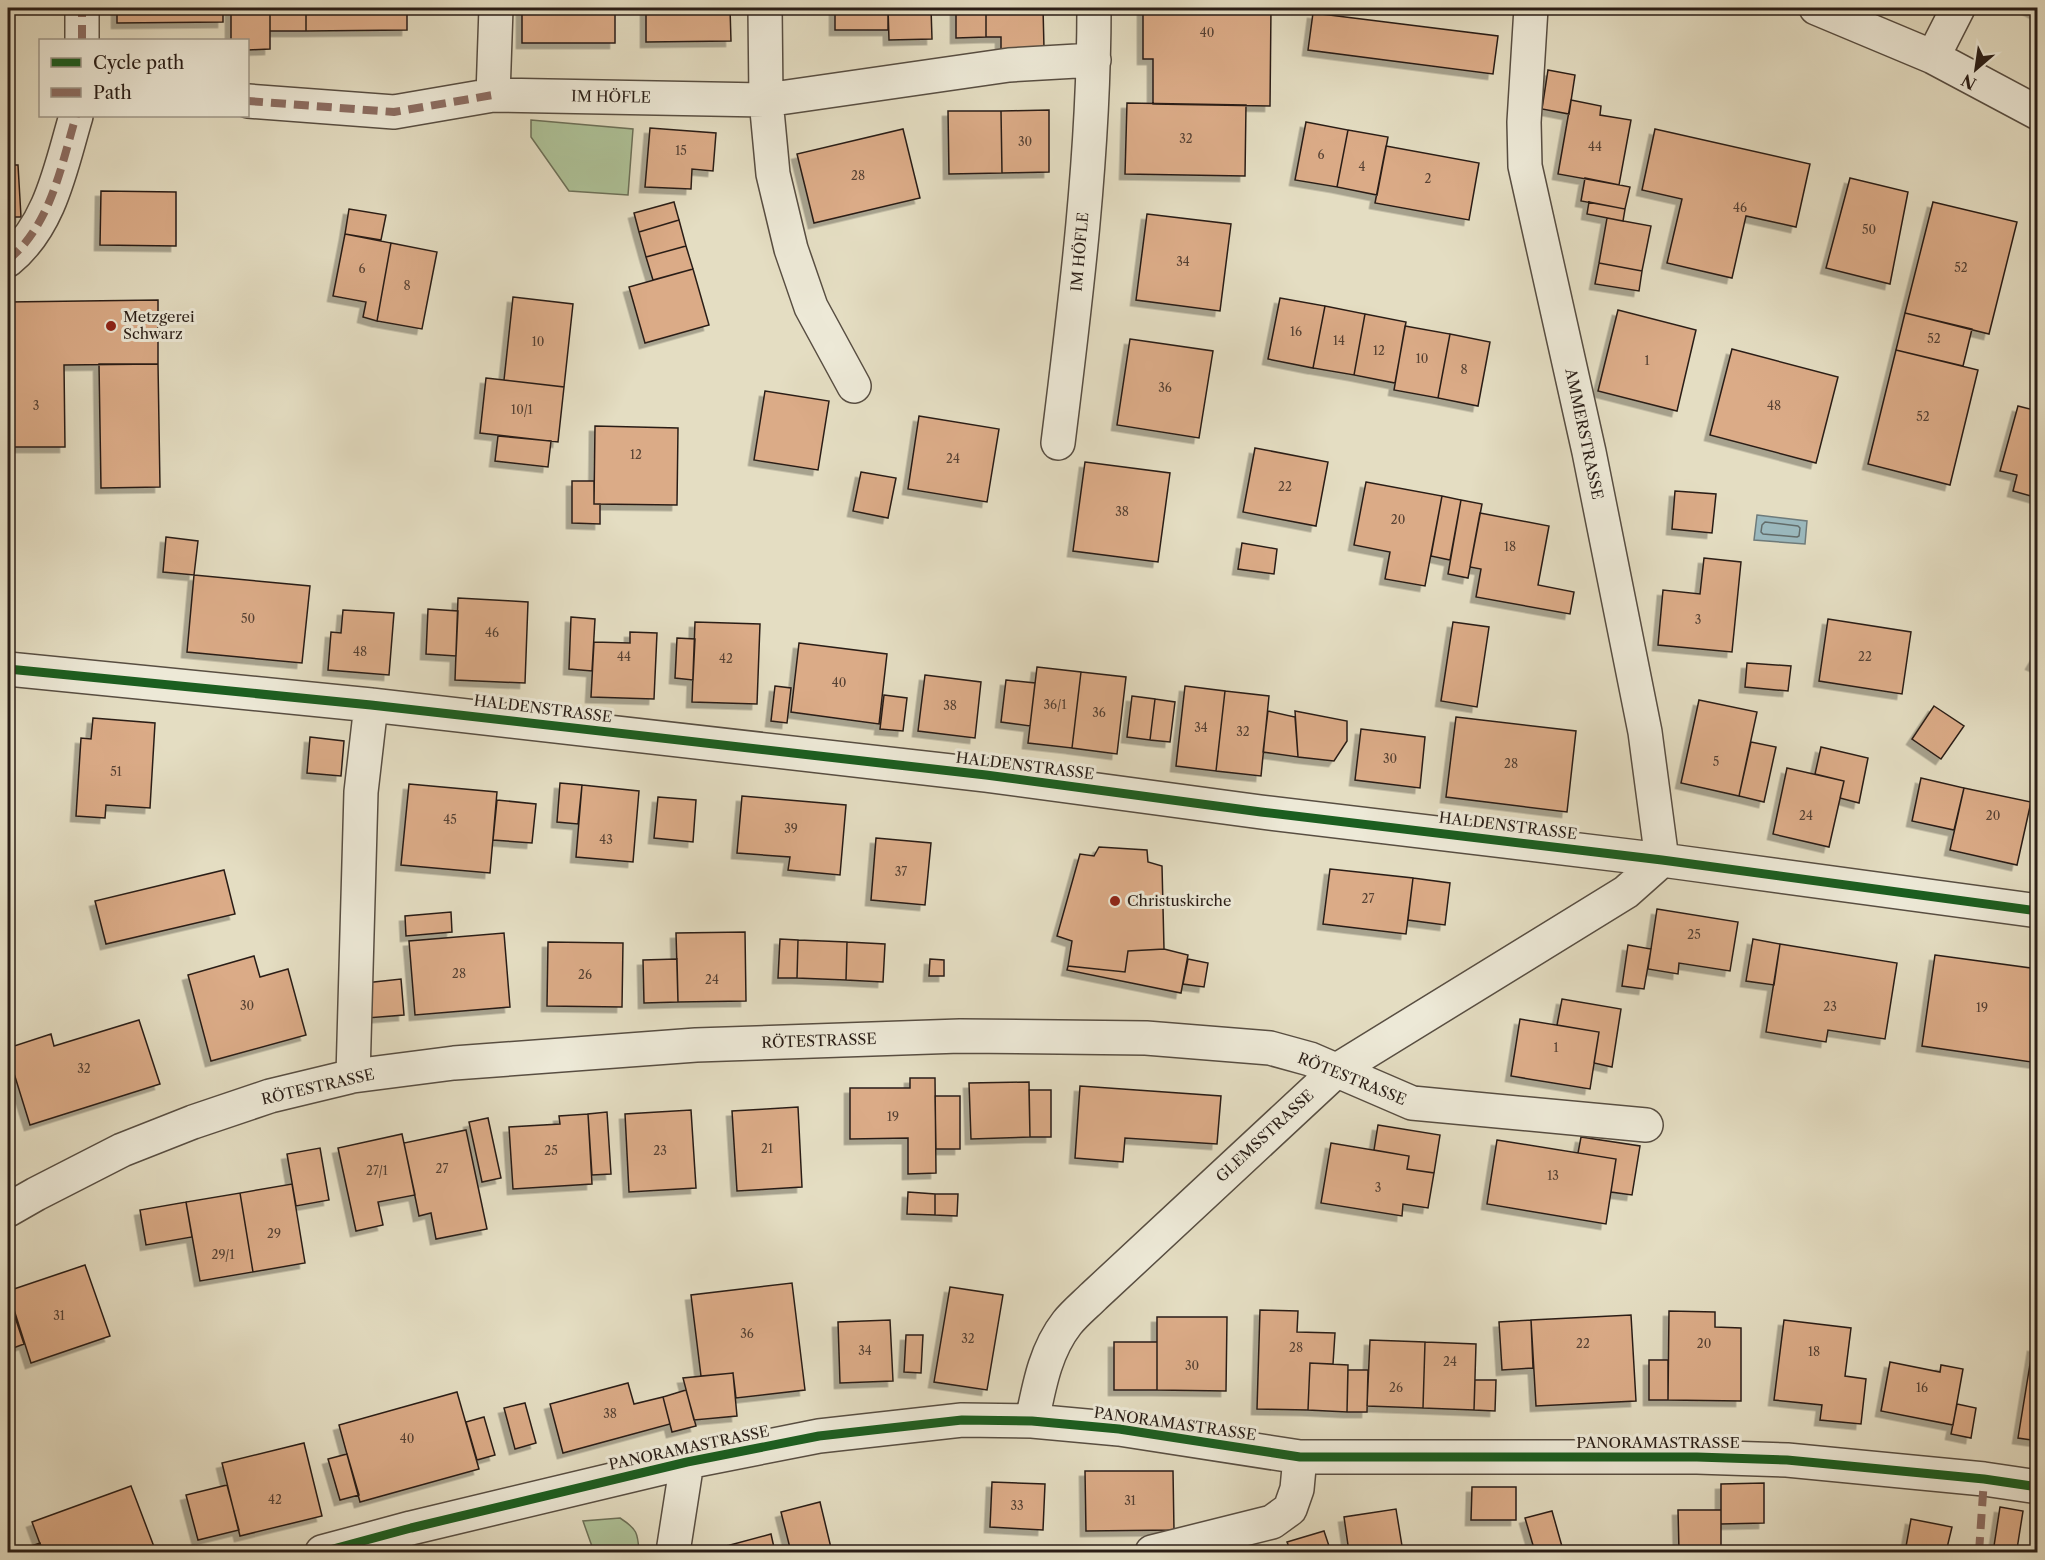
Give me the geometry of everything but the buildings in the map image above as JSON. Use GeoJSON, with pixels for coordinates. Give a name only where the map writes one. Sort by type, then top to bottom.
{"type":"FeatureCollection","features":[{"type":"Feature","properties":{"kind":"street"},"geometry":{"type":"LineString","coordinates":[[82,8],[82,39]]}},
{"type":"Feature","properties":{"kind":"street"},"geometry":{"type":"LineString","coordinates":[[493,95],[496,8]]}},
{"type":"Feature","properties":{"kind":"street"},"geometry":{"type":"LineString","coordinates":[[765,8],[766,100],[773,174],[791,249],[811,307],[854,386]]}},
{"type":"Feature","properties":{"kind":"street","name":"IM HÖFLE"},"geometry":{"type":"LineString","coordinates":[[1058,443],[1077,294],[1094,60],[1094,8]]}},
{"type":"Feature","properties":{"kind":"street","name":"AMMERSTRASSE"},"geometry":{"type":"LineString","coordinates":[[1532,8],[1524,122],[1525,166],[1589,452],[1645,732],[1662,860]]}},
{"type":"Feature","properties":{"kind":"street"},"geometry":{"type":"LineString","coordinates":[[1816,8],[1933,57],[2037,113]]}},
{"type":"Feature","properties":{"kind":"street"},"geometry":{"type":"LineString","coordinates":[[1933,57],[1958,8]]}},
{"type":"Feature","properties":{"kind":"street","name":"IM HÖFLE"},"geometry":{"type":"LineString","coordinates":[[249,101],[394,111],[493,95],[766,100],[1009,65],[1094,60]]}},
{"type":"Feature","properties":{"kind":"street"},"geometry":{"type":"LineString","coordinates":[[8,260],[37,228],[56,184],[75,117]]}},
{"type":"Feature","properties":{"kind":"street","name":"HALDENSTRASSE"},"geometry":{"type":"LineString","coordinates":[[8,669],[371,705],[962,772],[1261,812],[1662,860],[2037,911]]}},
{"type":"Feature","properties":{"kind":"street"},"geometry":{"type":"LineString","coordinates":[[353,1076],[361,792],[371,705]]}},
{"type":"Feature","properties":{"kind":"street","name":"GLEMSSTRASSE"},"geometry":{"type":"LineString","coordinates":[[1032,1421],[1041,1377],[1051,1350],[1067,1324],[1094,1296],[1337,1070],[1626,892],[1662,860]]}},
{"type":"Feature","properties":{"kind":"street","name":"RÖTESTRASSE"},"geometry":{"type":"LineString","coordinates":[[8,1210],[122,1150],[194,1122],[270,1096],[353,1076],[454,1063],[696,1045],[960,1036],[1146,1038],[1259,1047],[1310,1059],[1412,1103],[1646,1125]]}},
{"type":"Feature","properties":{"kind":"street","name":"PANORAMASTRASSE"},"geometry":{"type":"LineString","coordinates":[[322,1552],[411,1528],[687,1462],[830,1435],[962,1420],[1032,1421],[1119,1429],[1300,1457],[1697,1457],[1787,1460],[1984,1479],[2037,1487]]}},
{"type":"Feature","properties":{"kind":"street"},"geometry":{"type":"LineString","coordinates":[[1152,1552],[1272,1522],[1290,1509],[1297,1489],[1300,1457]]}},
{"type":"Feature","properties":{"kind":"street"},"geometry":{"type":"LineString","coordinates":[[673,1552],[687,1462]]}},
{"type":"Feature","properties":{"kind":"green space"},"geometry":{"type":"Polygon","coordinates":[[[531,120],[633,129],[628,195],[569,191],[531,137],[531,120]]]}},
{"type":"Feature","properties":{"kind":"green space"},"geometry":{"type":"Polygon","coordinates":[[[620,1518],[636,1532],[639,1552],[594,1552],[583,1521],[620,1518]]]}},
{"type":"Feature","properties":{"kind":"water"},"geometry":{"type":"Polygon","coordinates":[[[1757,515],[1807,521],[1805,544],[1754,540],[1757,515]]]}},
{"type":"Feature","properties":{"kind":"marked path"},"geometry":{"type":"LineString","coordinates":[[82,8],[82,39]]}},
{"type":"Feature","properties":{"kind":"marked path"},"geometry":{"type":"LineString","coordinates":[[249,101],[394,112],[493,95]]}},
{"type":"Feature","properties":{"kind":"marked path"},"geometry":{"type":"LineString","coordinates":[[8,260],[23,246],[35,230],[44,212],[59,174],[76,117]]}},
{"type":"Feature","properties":{"kind":"marked path"},"geometry":{"type":"LineString","coordinates":[[1979,1552],[1984,1479]]}},
{"type":"Feature","properties":{"kind":"cycle path"},"geometry":{"type":"LineString","coordinates":[[8,669],[371,705],[986,775],[1261,812],[1662,860],[2038,911]]}},
{"type":"Feature","properties":{"kind":"cycle path"},"geometry":{"type":"LineString","coordinates":[[322,1552],[411,1528],[687,1462],[819,1436],[962,1420],[1032,1421],[1119,1429],[1300,1457],[1697,1457],[1787,1460],[1984,1479],[2038,1487]]}},
{"type":"Feature","properties":{"kind":"place","name":"Metzgerei Schwarz"},"geometry":{"type":"Point","coordinates":[111,326]}},
{"type":"Feature","properties":{"kind":"place","name":"Christuskirche"},"geometry":{"type":"Point","coordinates":[1115,901]}}]}
